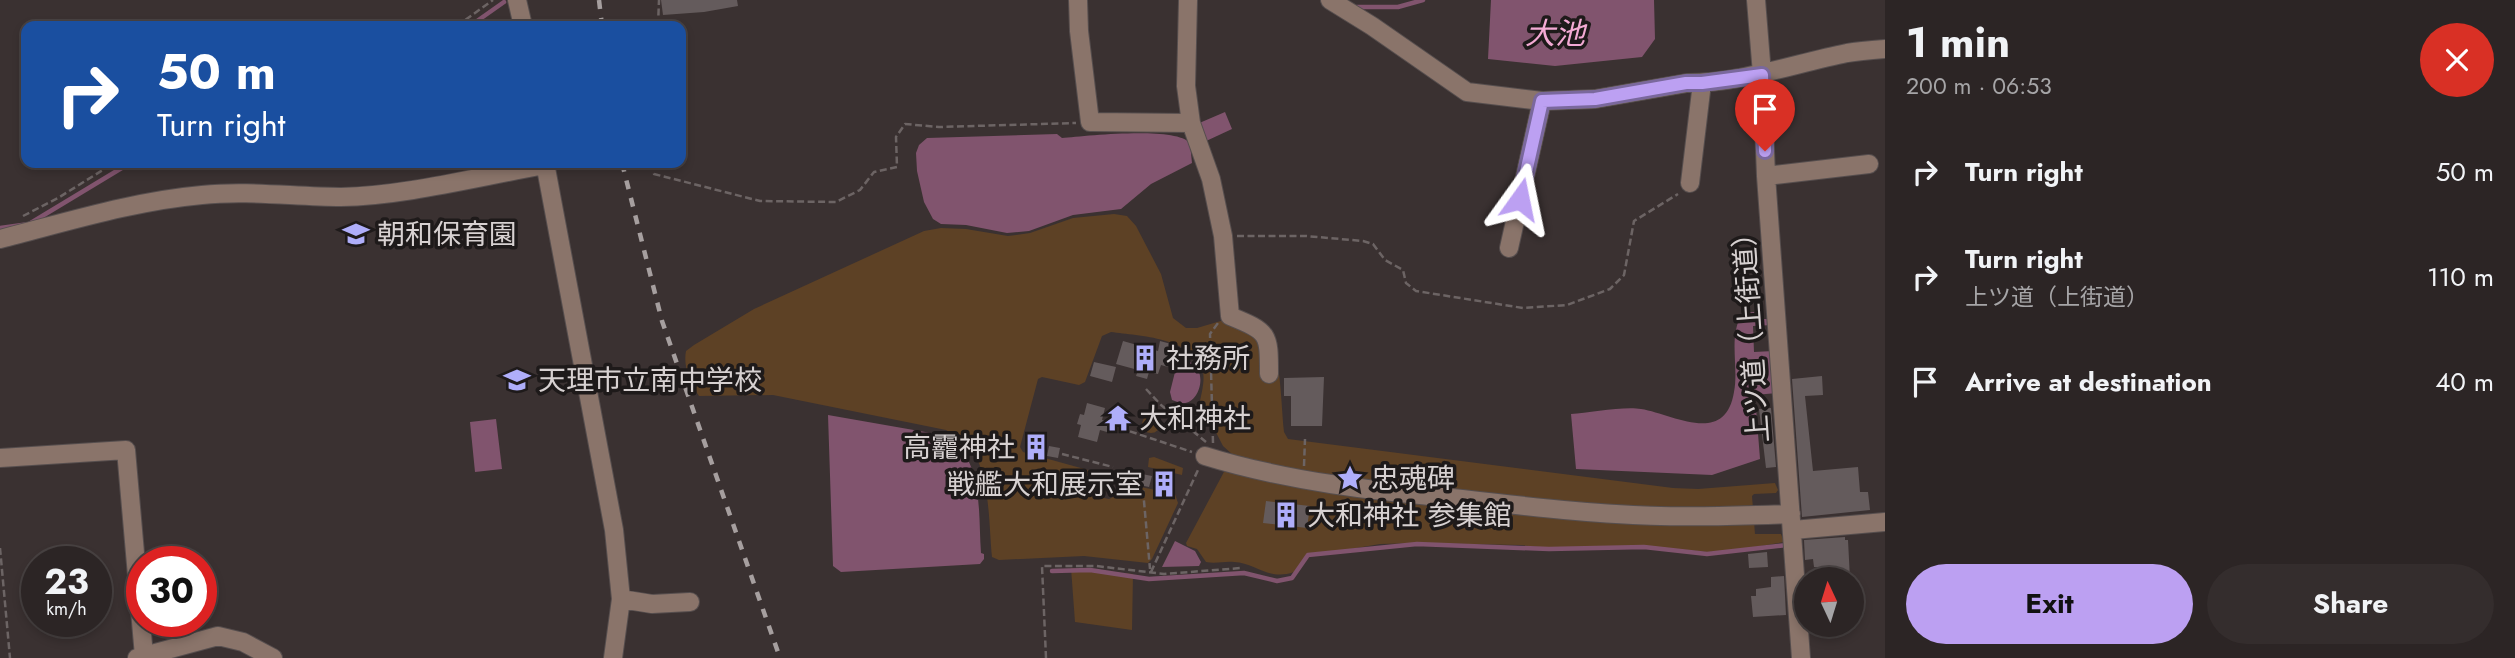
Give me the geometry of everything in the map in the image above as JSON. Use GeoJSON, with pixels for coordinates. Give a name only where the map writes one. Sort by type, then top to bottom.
{"type":"FeatureCollection","features":[{"type":"Feature","properties":{"kind":"street"},"geometry":{"type":"LineString","coordinates":[[517,0],[522,21]]}},
{"type":"Feature","properties":{"kind":"street"},"geometry":{"type":"LineString","coordinates":[[1078,0],[1090,122],[1191,123]]}},
{"type":"Feature","properties":{"kind":"street"},"geometry":{"type":"LineString","coordinates":[[1188,0],[1186,86],[1191,123],[1211,179],[1223,236],[1230,317],[1259,328],[1269,344],[1269,374]]}},
{"type":"Feature","properties":{"kind":"street"},"geometry":{"type":"LineString","coordinates":[[1330,0],[1466,92],[1542,101],[1595,99],[1686,83],[1762,75],[1849,52],[1885,49]]}},
{"type":"Feature","properties":{"kind":"street","name":"上ツ道（上街道）"},"geometry":{"type":"LineString","coordinates":[[1756,0],[1801,658]]}},
{"type":"Feature","properties":{"kind":"street"},"geometry":{"type":"LineString","coordinates":[[1690,183],[1702,83]]}},
{"type":"Feature","properties":{"kind":"street"},"geometry":{"type":"LineString","coordinates":[[1509,248],[1542,101]]}},
{"type":"Feature","properties":{"kind":"street"},"geometry":{"type":"LineString","coordinates":[[1766,176],[1869,164]]}},
{"type":"Feature","properties":{"kind":"street"},"geometry":{"type":"LineString","coordinates":[[0,239],[141,204],[204,194],[262,193],[342,197],[418,189],[525,168]]}},
{"type":"Feature","properties":{"kind":"street"},"geometry":{"type":"LineString","coordinates":[[546,168],[614,530],[621,598],[613,658]]}},
{"type":"Feature","properties":{"kind":"street"},"geometry":{"type":"LineString","coordinates":[[0,458],[126,450],[141,657],[218,636],[243,642],[273,658]]}},
{"type":"Feature","properties":{"kind":"street"},"geometry":{"type":"LineString","coordinates":[[1205,456],[1241,467],[1350,488],[1618,514],[1729,516],[1792,522],[1885,522]]}},
{"type":"Feature","properties":{"kind":"street"},"geometry":{"type":"LineString","coordinates":[[621,598],[652,604],[690,602]]}},
{"type":"Feature","properties":{"kind":"path"},"geometry":{"type":"LineString","coordinates":[[464,21],[493,0]]}},
{"type":"Feature","properties":{"kind":"path"},"geometry":{"type":"LineString","coordinates":[[658,21],[659,0]]}},
{"type":"Feature","properties":{"kind":"path"},"geometry":{"type":"LineString","coordinates":[[654,168],[654,174],[760,201],[836,202],[860,190],[874,172],[897,167],[896,137],[905,124],[939,127],[1090,122]]}},
{"type":"Feature","properties":{"kind":"path"},"geometry":{"type":"LineString","coordinates":[[18,219],[106,168]]}},
{"type":"Feature","properties":{"kind":"path"},"geometry":{"type":"LineString","coordinates":[[1223,236],[1306,236],[1363,241],[1373,244],[1385,260],[1403,270],[1406,283],[1416,291],[1523,307],[1567,305],[1610,289],[1624,275],[1634,221],[1684,191],[1690,183]]}},
{"type":"Feature","properties":{"kind":"path"},"geometry":{"type":"LineString","coordinates":[[1146,389],[1161,405],[1211,446],[1210,334],[1215,325],[1230,317]]}},
{"type":"Feature","properties":{"kind":"path"},"geometry":{"type":"LineString","coordinates":[[1120,428],[1205,456],[1151,572]]}},
{"type":"Feature","properties":{"kind":"path"},"geometry":{"type":"LineString","coordinates":[[1304,439],[1304,480]]}},
{"type":"Feature","properties":{"kind":"path"},"geometry":{"type":"LineString","coordinates":[[1062,454],[1114,467]]}},
{"type":"Feature","properties":{"kind":"path"},"geometry":{"type":"LineString","coordinates":[[1143,489],[1151,572]]}},
{"type":"Feature","properties":{"kind":"path"},"geometry":{"type":"LineString","coordinates":[[0,548],[10,658]]}},
{"type":"Feature","properties":{"kind":"path"},"geometry":{"type":"LineString","coordinates":[[1046,658],[1042,566],[1096,566],[1164,574],[1241,568]]}},
{"type":"Feature","properties":{"kind":"shaded area"},"geometry":{"type":"Polygon","coordinates":[[[1114,214],[1127,216],[1136,226],[1161,274],[1173,318],[1186,328],[1197,328],[1241,315],[1262,320],[1277,360],[1284,432],[1288,439],[1673,488],[1698,489],[1775,483],[1778,490],[1776,493],[1752,496],[1755,534],[1781,534],[1784,542],[1707,552],[1644,546],[1549,548],[1520,545],[1380,544],[1309,553],[1294,572],[1285,574],[1269,573],[1242,563],[1206,562],[1197,549],[1187,546],[1186,543],[1233,455],[1223,446],[1205,411],[1199,406],[1203,372],[1198,360],[1177,345],[1150,337],[1111,332],[1102,336],[1085,382],[1079,385],[1042,377],[1038,379],[1020,447],[1023,452],[1088,470],[1086,493],[1089,495],[1109,499],[1136,486],[1175,494],[1178,503],[1152,559],[1148,563],[1084,556],[999,560],[992,557],[986,491],[980,466],[969,448],[946,430],[773,395],[699,396],[688,374],[686,351],[694,345],[754,309],[924,231],[941,228],[966,229],[1008,236],[1030,233],[1073,218],[1114,214]]]}},
{"type":"Feature","properties":{"kind":"shaded area"},"geometry":{"type":"Polygon","coordinates":[[[1151,415],[1157,418],[1160,424],[1157,430],[1151,433],[1145,430],[1142,424],[1145,418],[1151,415]]]}},
{"type":"Feature","properties":{"kind":"shaded area"},"geometry":{"type":"Polygon","coordinates":[[[1154,457],[1183,468],[1182,475],[1148,467],[1149,458],[1154,457]]]}},
{"type":"Feature","properties":{"kind":"shaded area"},"geometry":{"type":"Polygon","coordinates":[[[1071,568],[1133,574],[1132,630],[1075,622],[1071,568]]]}},
{"type":"Feature","properties":{"kind":"water","name":"大池"},"geometry":{"type":"Polygon","coordinates":[[[1491,0],[1654,0],[1655,39],[1642,57],[1555,66],[1488,59],[1491,0]]]}},
{"type":"Feature","properties":{"kind":"water"},"geometry":{"type":"Polygon","coordinates":[[[1225,112],[1232,129],[1204,142],[1197,124],[1225,112]]]}},
{"type":"Feature","properties":{"kind":"water"},"geometry":{"type":"Polygon","coordinates":[[[1149,133],[1181,138],[1190,143],[1192,163],[1151,184],[1121,209],[1073,215],[1029,231],[1007,233],[966,225],[941,224],[933,219],[924,202],[917,171],[916,153],[919,145],[927,138],[1057,134],[1062,138],[1149,133]]]}},
{"type":"Feature","properties":{"kind":"water"},"geometry":{"type":"Polygon","coordinates":[[[1754,312],[1756,319],[1771,319],[1772,325],[1753,326],[1754,352],[1773,351],[1777,393],[1755,395],[1760,459],[1712,475],[1576,469],[1571,414],[1634,408],[1696,423],[1709,423],[1720,419],[1729,409],[1734,392],[1738,323],[1742,313],[1754,312]]]}},
{"type":"Feature","properties":{"kind":"water"},"geometry":{"type":"Polygon","coordinates":[[[1178,360],[1196,366],[1200,373],[1199,390],[1195,397],[1183,403],[1172,400],[1170,392],[1178,360]]]}},
{"type":"Feature","properties":{"kind":"water"},"geometry":{"type":"Polygon","coordinates":[[[828,415],[948,436],[960,447],[968,460],[977,489],[981,553],[984,554],[980,564],[841,572],[833,566],[828,415]]]}},
{"type":"Feature","properties":{"kind":"water"},"geometry":{"type":"Polygon","coordinates":[[[496,419],[502,469],[475,472],[470,422],[496,419]]]}},
{"type":"Feature","properties":{"kind":"water"},"geometry":{"type":"Polygon","coordinates":[[[1175,541],[1195,551],[1201,562],[1199,566],[1162,567],[1175,541]]]}},
{"type":"Feature","properties":{"kind":"building"},"geometry":{"type":"Polygon","coordinates":[[[661,0],[737,0],[738,6],[663,15],[661,0]]]}},
{"type":"Feature","properties":{"kind":"building","name":"社務所"},"geometry":{"type":"Polygon","coordinates":[[[1123,341],[1158,351],[1160,341],[1175,345],[1168,367],[1161,365],[1158,374],[1149,372],[1147,379],[1136,376],[1138,370],[1116,364],[1123,341]]]}},
{"type":"Feature","properties":{"kind":"building"},"geometry":{"type":"Polygon","coordinates":[[[1094,362],[1116,367],[1112,382],[1090,376],[1094,362]]]}},
{"type":"Feature","properties":{"kind":"building"},"geometry":{"type":"Polygon","coordinates":[[[1822,376],[1823,395],[1805,396],[1813,471],[1858,467],[1860,492],[1868,492],[1870,510],[1802,517],[1792,379],[1822,376]]]}},
{"type":"Feature","properties":{"kind":"building"},"geometry":{"type":"Polygon","coordinates":[[[1324,377],[1322,426],[1291,426],[1291,396],[1284,396],[1284,378],[1324,377]]]}},
{"type":"Feature","properties":{"kind":"building"},"geometry":{"type":"Polygon","coordinates":[[[1087,403],[1105,408],[1102,420],[1110,422],[1107,432],[1100,430],[1097,442],[1078,437],[1081,425],[1077,424],[1080,414],[1084,415],[1087,403]]]}},
{"type":"Feature","properties":{"kind":"building"},"geometry":{"type":"Polygon","coordinates":[[[1771,408],[1776,467],[1766,468],[1759,409],[1771,408]]]}},
{"type":"Feature","properties":{"kind":"building"},"geometry":{"type":"Polygon","coordinates":[[[1049,446],[1060,448],[1058,458],[1047,456],[1049,446]]]}},
{"type":"Feature","properties":{"kind":"building"},"geometry":{"type":"Polygon","coordinates":[[[1137,473],[1152,476],[1149,487],[1135,484],[1137,473]]]}},
{"type":"Feature","properties":{"kind":"building","name":"大和神社 参集館"},"geometry":{"type":"Polygon","coordinates":[[[1266,501],[1310,506],[1307,528],[1263,523],[1266,501]]]}},
{"type":"Feature","properties":{"kind":"building"},"geometry":{"type":"Polygon","coordinates":[[[1845,537],[1845,540],[1848,540],[1849,567],[1814,567],[1813,559],[1805,560],[1804,540],[1845,537]]]}},
{"type":"Feature","properties":{"kind":"building"},"geometry":{"type":"Polygon","coordinates":[[[1767,552],[1768,567],[1749,568],[1748,554],[1767,552]]]}},
{"type":"Feature","properties":{"kind":"building"},"geometry":{"type":"Polygon","coordinates":[[[1784,576],[1786,615],[1753,617],[1751,596],[1756,596],[1756,589],[1771,587],[1771,577],[1784,576]]]}},
{"type":"Feature","properties":{"kind":"waterway"},"geometry":{"type":"LineString","coordinates":[[1357,7],[1398,7],[1423,0]]}},
{"type":"Feature","properties":{"kind":"waterway"},"geometry":{"type":"LineString","coordinates":[[477,21],[504,2]]}},
{"type":"Feature","properties":{"kind":"waterway"},"geometry":{"type":"LineString","coordinates":[[0,228],[29,224],[122,168]]}},
{"type":"Feature","properties":{"kind":"waterway"},"geometry":{"type":"LineString","coordinates":[[1052,571],[1090,570],[1149,579],[1244,573],[1277,581],[1292,578],[1308,555],[1417,544],[1549,549],[1644,547],[1707,554],[1787,545]]}},
{"type":"Feature","properties":{"kind":"railway"},"geometry":{"type":"LineString","coordinates":[[599,0],[601,21]]}},
{"type":"Feature","properties":{"kind":"railway"},"geometry":{"type":"LineString","coordinates":[[623,168],[662,321],[780,658]]}},
{"type":"Feature","properties":{"kind":"place","name":"朝和保育園"},"geometry":{"type":"Point","coordinates":[356,234]}},
{"type":"Feature","properties":{"kind":"place","name":"社務所"},"geometry":{"type":"Point","coordinates":[1145,358]}},
{"type":"Feature","properties":{"kind":"place","name":"天理市立南中学校"},"geometry":{"type":"Point","coordinates":[517,380]}},
{"type":"Feature","properties":{"kind":"place","name":"大和神社"},"geometry":{"type":"Point","coordinates":[1118,418]}},
{"type":"Feature","properties":{"kind":"place","name":"高龗神社"},"geometry":{"type":"Point","coordinates":[1036,447]}},
{"type":"Feature","properties":{"kind":"place","name":"忠魂碑"},"geometry":{"type":"Point","coordinates":[1350,478]}},
{"type":"Feature","properties":{"kind":"place","name":"戦艦大和展示室"},"geometry":{"type":"Point","coordinates":[1164,484]}},
{"type":"Feature","properties":{"kind":"place","name":"大和神社 参集館"},"geometry":{"type":"Point","coordinates":[1286,515]}},
{"type":"Feature","properties":{"kind":"route"},"geometry":{"type":"LineString","coordinates":[[1520,199],[1542,101],[1595,99],[1686,83],[1762,75],[1765,151]]}}]}
